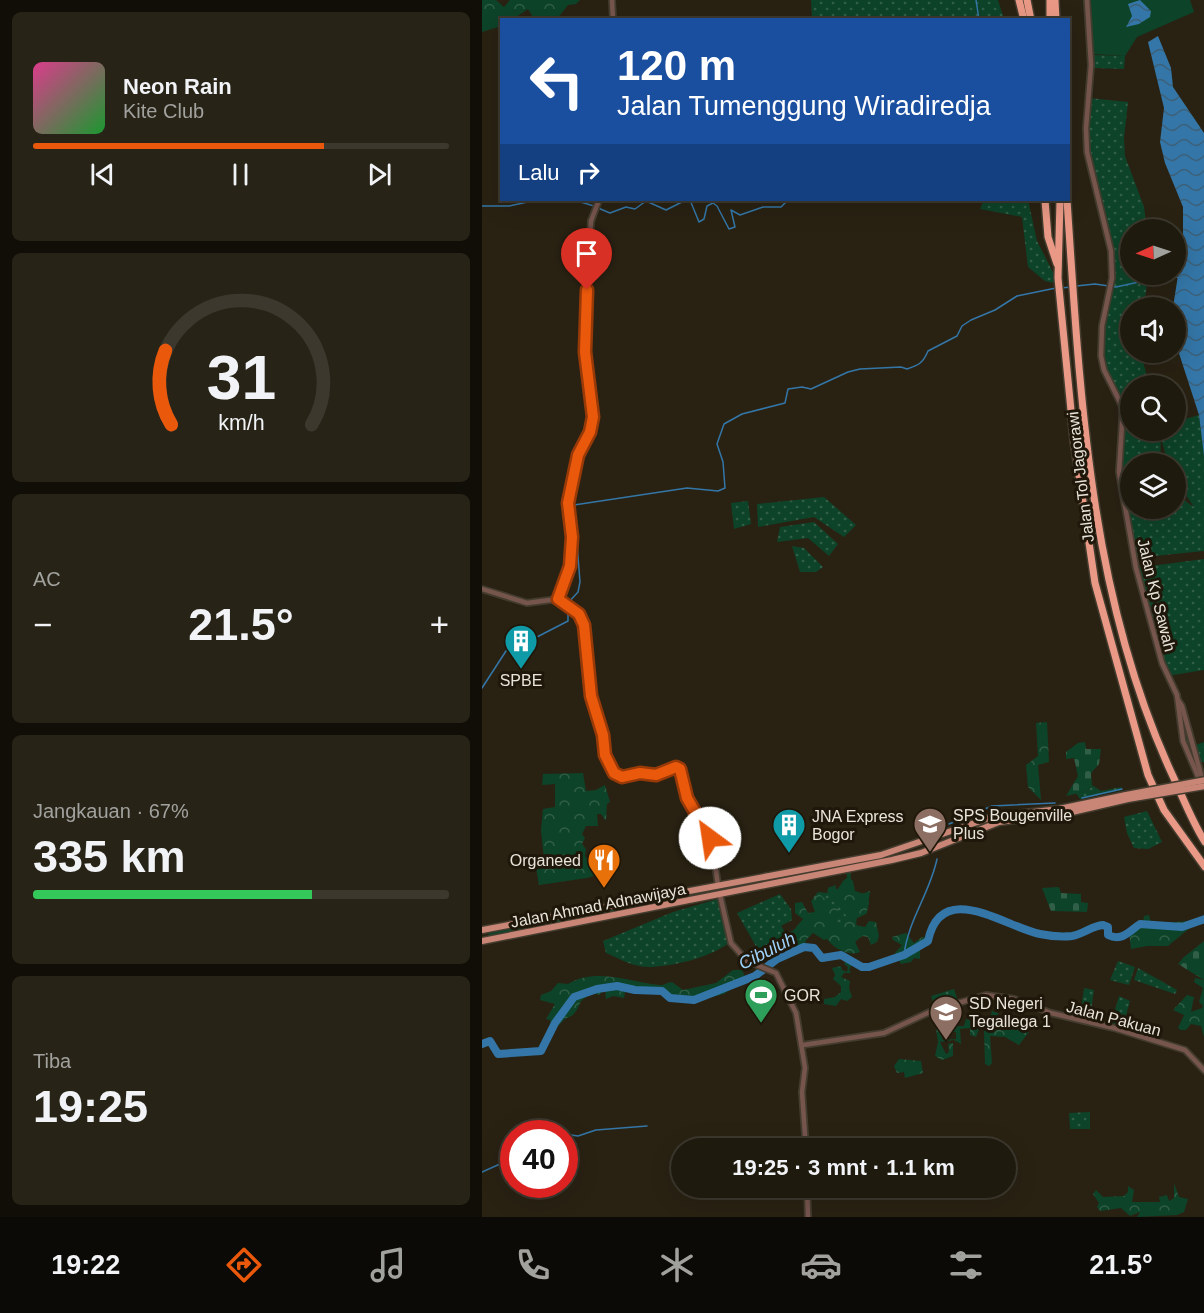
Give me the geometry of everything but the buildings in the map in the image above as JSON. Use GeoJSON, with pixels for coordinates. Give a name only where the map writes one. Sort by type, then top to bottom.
{"type":"FeatureCollection","features":[{"type":"Feature","properties":{"kind":"highway"},"geometry":{"type":"LineString","coordinates":[[1019,0],[1024,18]]}},
{"type":"Feature","properties":{"kind":"highway"},"geometry":{"type":"LineString","coordinates":[[1027,0],[1031,18]]}},
{"type":"Feature","properties":{"kind":"highway"},"geometry":{"type":"LineString","coordinates":[[1050,0],[1050,18]]}},
{"type":"Feature","properties":{"kind":"highway"},"geometry":{"type":"LineString","coordinates":[[1055,0],[1056,18]]}},
{"type":"Feature","properties":{"kind":"highway"},"geometry":{"type":"LineString","coordinates":[[1045,201],[1048,237],[1058,266]]}},
{"type":"Feature","properties":{"kind":"highway"},"geometry":{"type":"LineString","coordinates":[[1058,266],[1061,241],[1060,201]]}},
{"type":"Feature","properties":{"kind":"highway","name":"Jalan Tol Jagorawi"},"geometry":{"type":"LineString","coordinates":[[1067,201],[1092,482],[1108,579],[1128,662],[1142,704],[1197,830],[1205,842]]}},
{"type":"Feature","properties":{"kind":"highway","name":"Jalan Tol Jagorawi"},"geometry":{"type":"LineString","coordinates":[[1058,266],[1081,500],[1095,583],[1106,628],[1148,775],[1164,810],[1205,867]]}},
{"type":"Feature","properties":{"kind":"highway"},"geometry":{"type":"LineString","coordinates":[[1197,830],[1205,837]]}},
{"type":"Feature","properties":{"kind":"main road"},"geometry":{"type":"LineString","coordinates":[[891,856],[908,847],[992,817],[1059,809],[1204,784]]}},
{"type":"Feature","properties":{"kind":"main road"},"geometry":{"type":"LineString","coordinates":[[891,856],[911,856],[999,822],[1072,812],[1127,797]]}},
{"type":"Feature","properties":{"kind":"main road"},"geometry":{"type":"LineString","coordinates":[[908,847],[911,856]]}},
{"type":"Feature","properties":{"kind":"main road","name":"Jalan Ahmad Adnawijaya"},"geometry":{"type":"LineString","coordinates":[[482,930],[891,856]]}},
{"type":"Feature","properties":{"kind":"main road","name":"Jalan Ahmad Adnawijaya"},"geometry":{"type":"LineString","coordinates":[[482,941],[719,895],[891,856]]}},
{"type":"Feature","properties":{"kind":"street"},"geometry":{"type":"LineString","coordinates":[[612,0],[613,18]]}},
{"type":"Feature","properties":{"kind":"street","name":"Jalan Kp Sawah"},"geometry":{"type":"LineString","coordinates":[[1087,0],[1091,64],[1085,128],[1091,180],[1110,238],[1111,280],[1101,338],[1101,356],[1104,370],[1123,408],[1118,463],[1121,494],[1154,636],[1178,700],[1183,741],[1197,778],[1204,784]]}},
{"type":"Feature","properties":{"kind":"street"},"geometry":{"type":"LineString","coordinates":[[558,599],[570,570],[572,537],[568,506],[578,455],[590,432],[593,409],[586,376],[584,318],[593,212],[599,201]]}},
{"type":"Feature","properties":{"kind":"street"},"geometry":{"type":"LineString","coordinates":[[482,589],[527,603],[558,599],[573,612],[579,614],[584,625],[593,705],[611,769],[622,777],[640,773],[656,775],[676,767],[680,769],[687,798],[712,842],[718,886]]}},
{"type":"Feature","properties":{"kind":"street"},"geometry":{"type":"LineString","coordinates":[[719,895],[731,943],[747,961],[770,970],[781,980],[796,1013],[803,1045],[805,1138]]}},
{"type":"Feature","properties":{"kind":"street","name":"Jalan Pakuan"},"geometry":{"type":"LineString","coordinates":[[803,1045],[884,1033],[934,1010],[986,995],[1014,999],[1059,1016],[1114,1028],[1185,1050],[1205,1071]]}},
{"type":"Feature","properties":{"kind":"street"},"geometry":{"type":"LineString","coordinates":[[807,1198],[808,1217]]}},
{"type":"Feature","properties":{"kind":"green space"},"geometry":{"type":"Polygon","coordinates":[[[482,0],[496,0],[504,7],[510,0],[580,0],[576,4],[568,5],[558,18],[533,18],[528,9],[514,18],[500,18],[500,26],[482,32],[482,0]]]}},
{"type":"Feature","properties":{"kind":"green space"},"geometry":{"type":"Polygon","coordinates":[[[811,0],[998,0],[1004,18],[812,18],[811,0]]]}},
{"type":"Feature","properties":{"kind":"green space"},"geometry":{"type":"Polygon","coordinates":[[[1091,0],[1190,0],[1194,12],[1137,37],[1125,56],[1092,54],[1091,0]]]}},
{"type":"Feature","properties":{"kind":"green space"},"geometry":{"type":"Polygon","coordinates":[[[1094,55],[1125,56],[1124,69],[1094,68],[1094,55]]]}},
{"type":"Feature","properties":{"kind":"green space"},"geometry":{"type":"Polygon","coordinates":[[[1089,98],[1128,102],[1124,138],[1125,156],[1144,207],[1146,219],[1120,219],[1120,285],[1147,285],[1145,297],[1120,297],[1120,363],[1144,363],[1146,375],[1120,375],[1120,407],[1104,370],[1101,338],[1111,280],[1111,259],[1087,152],[1089,98]]]}},
{"type":"Feature","properties":{"kind":"green space"},"geometry":{"type":"Polygon","coordinates":[[[984,201],[1028,201],[1037,241],[1059,284],[1045,281],[1028,267],[1022,217],[980,209],[984,201]]]}},
{"type":"Feature","properties":{"kind":"green space"},"geometry":{"type":"Polygon","coordinates":[[[1199,415],[1205,456],[1204,551],[1134,558],[1128,519],[1186,519],[1186,502],[1194,507],[1186,495],[1186,453],[1165,453],[1162,441],[1186,441],[1186,419],[1199,415]]]}},
{"type":"Feature","properties":{"kind":"green space"},"geometry":{"type":"Polygon","coordinates":[[[1121,441],[1161,441],[1160,453],[1120,453],[1121,441]]]}},
{"type":"Feature","properties":{"kind":"green space"},"geometry":{"type":"Polygon","coordinates":[[[824,497],[856,525],[844,537],[814,517],[758,527],[757,504],[824,497]]]}},
{"type":"Feature","properties":{"kind":"green space"},"geometry":{"type":"Polygon","coordinates":[[[748,501],[751,524],[734,529],[731,503],[748,501]]]}},
{"type":"Feature","properties":{"kind":"green space"},"geometry":{"type":"Polygon","coordinates":[[[814,522],[838,544],[829,556],[808,538],[777,542],[780,527],[814,522]]]}},
{"type":"Feature","properties":{"kind":"green space"},"geometry":{"type":"Polygon","coordinates":[[[792,546],[804,548],[823,567],[816,572],[800,572],[792,546]]]}},
{"type":"Feature","properties":{"kind":"green space"},"geometry":{"type":"Polygon","coordinates":[[[1204,559],[1204,670],[1167,676],[1136,568],[1204,559]]]}},
{"type":"Feature","properties":{"kind":"green space"},"geometry":{"type":"Polygon","coordinates":[[[1177,706],[1182,706],[1193,746],[1204,742],[1204,762],[1198,763],[1204,785],[1183,741],[1177,706]]]}},
{"type":"Feature","properties":{"kind":"green space"},"geometry":{"type":"Polygon","coordinates":[[[1047,722],[1049,762],[1038,765],[1041,800],[1028,787],[1026,765],[1038,756],[1036,723],[1047,722]]]}},
{"type":"Feature","properties":{"kind":"green space"},"geometry":{"type":"Polygon","coordinates":[[[1085,742],[1086,749],[1101,749],[1099,764],[1091,773],[1092,785],[1088,791],[1066,796],[1078,776],[1074,758],[1066,759],[1066,752],[1078,743],[1085,742]]]}},
{"type":"Feature","properties":{"kind":"green space"},"geometry":{"type":"Polygon","coordinates":[[[583,773],[586,791],[596,790],[605,785],[610,802],[607,804],[606,821],[601,814],[597,814],[598,826],[586,826],[582,834],[585,838],[582,844],[586,849],[585,856],[591,863],[598,863],[600,874],[539,885],[536,868],[544,860],[541,830],[543,809],[555,807],[555,784],[542,785],[543,774],[583,773]]]}},
{"type":"Feature","properties":{"kind":"green space"},"geometry":{"type":"Polygon","coordinates":[[[1092,785],[1101,791],[1121,787],[1122,790],[1080,799],[1076,793],[1088,791],[1092,785]]]}},
{"type":"Feature","properties":{"kind":"green space"},"geometry":{"type":"Polygon","coordinates":[[[1147,811],[1162,842],[1148,849],[1134,848],[1127,833],[1124,817],[1147,811]]]}},
{"type":"Feature","properties":{"kind":"green space"},"geometry":{"type":"Polygon","coordinates":[[[850,870],[853,897],[870,891],[867,913],[857,912],[855,946],[832,936],[809,932],[805,943],[793,948],[790,941],[761,950],[757,948],[737,913],[780,894],[791,909],[792,920],[781,926],[789,938],[787,933],[805,926],[807,914],[815,912],[813,898],[818,892],[828,893],[828,888],[836,885],[835,893],[848,882],[846,871],[850,870]]]}},
{"type":"Feature","properties":{"kind":"green space"},"geometry":{"type":"Polygon","coordinates":[[[848,877],[853,881],[855,891],[864,894],[869,903],[866,914],[855,919],[856,925],[865,927],[869,921],[876,922],[879,936],[877,942],[871,945],[868,937],[862,936],[855,942],[860,952],[851,953],[833,946],[827,939],[824,940],[813,933],[805,941],[798,940],[792,932],[803,919],[795,913],[795,903],[802,902],[808,913],[815,912],[811,901],[819,894],[838,909],[836,925],[841,927],[847,918],[843,909],[845,904],[835,904],[827,891],[829,887],[838,889],[848,877]]]}},
{"type":"Feature","properties":{"kind":"green space"},"geometry":{"type":"Polygon","coordinates":[[[1059,887],[1061,893],[1081,894],[1081,902],[1088,903],[1087,912],[1051,911],[1042,888],[1059,887]]]}},
{"type":"Feature","properties":{"kind":"green space"},"geometry":{"type":"Polygon","coordinates":[[[715,889],[718,892],[488,936],[489,933],[715,889]]]}},
{"type":"Feature","properties":{"kind":"green space"},"geometry":{"type":"Polygon","coordinates":[[[718,899],[729,943],[711,953],[678,963],[642,967],[606,953],[603,941],[673,912],[718,899]]]}},
{"type":"Feature","properties":{"kind":"green space"},"geometry":{"type":"Polygon","coordinates":[[[1149,915],[1151,924],[1188,921],[1191,927],[1168,946],[1131,949],[1129,931],[1135,924],[1143,923],[1144,916],[1149,915]]]}},
{"type":"Feature","properties":{"kind":"green space"},"geometry":{"type":"Polygon","coordinates":[[[906,933],[914,943],[922,937],[927,937],[928,941],[920,948],[920,959],[914,958],[911,962],[901,964],[895,953],[902,945],[892,937],[906,933]]]}},
{"type":"Feature","properties":{"kind":"green space"},"geometry":{"type":"Polygon","coordinates":[[[1204,941],[1204,980],[1178,964],[1204,941]]]}},
{"type":"Feature","properties":{"kind":"green space"},"geometry":{"type":"Polygon","coordinates":[[[846,961],[852,964],[849,970],[851,973],[844,973],[841,977],[850,981],[849,988],[852,997],[847,1001],[841,999],[836,1006],[824,1004],[824,999],[835,997],[841,992],[841,986],[833,979],[835,975],[832,968],[841,966],[842,970],[847,972],[848,967],[844,964],[846,961]]]}},
{"type":"Feature","properties":{"kind":"green space"},"geometry":{"type":"Polygon","coordinates":[[[1118,961],[1135,967],[1129,985],[1110,980],[1118,961]]]}},
{"type":"Feature","properties":{"kind":"green space"},"geometry":{"type":"Polygon","coordinates":[[[1138,968],[1177,990],[1175,994],[1134,980],[1138,968]]]}},
{"type":"Feature","properties":{"kind":"green space"},"geometry":{"type":"Polygon","coordinates":[[[733,970],[742,970],[746,979],[724,994],[693,1002],[672,1002],[666,992],[645,988],[644,992],[633,986],[626,986],[624,998],[613,996],[606,999],[605,989],[599,995],[593,993],[581,1001],[573,1015],[558,1026],[551,1026],[550,1020],[546,1019],[555,1004],[540,1000],[541,995],[551,991],[558,983],[568,984],[590,977],[613,977],[661,985],[672,982],[683,990],[716,983],[733,970]]]}},
{"type":"Feature","properties":{"kind":"green space"},"geometry":{"type":"Polygon","coordinates":[[[1195,978],[1204,980],[1204,1037],[1201,1026],[1191,1024],[1186,1030],[1178,1028],[1184,1015],[1173,1010],[1187,995],[1194,997],[1191,1012],[1202,1008],[1199,1002],[1203,988],[1194,982],[1195,978]]]}},
{"type":"Feature","properties":{"kind":"green space"},"geometry":{"type":"Polygon","coordinates":[[[1084,988],[1094,990],[1090,1018],[1080,1016],[1084,988]]]}},
{"type":"Feature","properties":{"kind":"green space"},"geometry":{"type":"Polygon","coordinates":[[[954,989],[958,1001],[935,1008],[931,996],[954,989]]]}},
{"type":"Feature","properties":{"kind":"green space"},"geometry":{"type":"Polygon","coordinates":[[[1119,996],[1130,1001],[1123,1026],[1111,1023],[1119,996]]]}},
{"type":"Feature","properties":{"kind":"green space"},"geometry":{"type":"Polygon","coordinates":[[[992,1011],[998,1013],[997,1026],[1002,1031],[1005,1027],[1000,1023],[1005,1015],[1018,1016],[1021,1026],[1029,1032],[1019,1045],[1005,1037],[990,1036],[992,1063],[989,1066],[985,1064],[984,1031],[991,1029],[989,1021],[992,1011]]]}},
{"type":"Feature","properties":{"kind":"green space"},"geometry":{"type":"Polygon","coordinates":[[[975,1014],[982,1021],[976,1037],[970,1035],[970,1028],[960,1029],[961,1044],[954,1040],[940,1042],[946,1054],[949,1052],[948,1044],[953,1043],[953,1056],[942,1060],[935,1056],[938,1042],[936,1029],[940,1031],[943,1040],[956,1039],[956,1032],[948,1032],[947,1022],[953,1026],[964,1026],[966,1019],[973,1021],[975,1014]]]}},
{"type":"Feature","properties":{"kind":"green space"},"geometry":{"type":"Polygon","coordinates":[[[899,1059],[921,1061],[923,1073],[905,1078],[904,1072],[897,1073],[894,1066],[899,1059]]]}},
{"type":"Feature","properties":{"kind":"green space"},"geometry":{"type":"Polygon","coordinates":[[[1090,1112],[1090,1129],[1070,1129],[1069,1113],[1090,1112]]]}},
{"type":"Feature","properties":{"kind":"green space"},"geometry":{"type":"Polygon","coordinates":[[[1174,1183],[1179,1197],[1188,1199],[1184,1212],[1177,1215],[1137,1217],[1140,1212],[1130,1216],[1121,1208],[1100,1211],[1097,1207],[1099,1203],[1093,1194],[1096,1190],[1103,1197],[1124,1196],[1128,1192],[1128,1186],[1134,1190],[1132,1202],[1160,1202],[1159,1197],[1167,1195],[1169,1201],[1174,1198],[1174,1183]]]}},
{"type":"Feature","properties":{"kind":"water"},"geometry":{"type":"Polygon","coordinates":[[[1140,0],[1151,11],[1150,17],[1139,24],[1126,27],[1132,16],[1128,4],[1140,0]]]}},
{"type":"Feature","properties":{"kind":"water"},"geometry":{"type":"Polygon","coordinates":[[[1158,36],[1171,68],[1173,87],[1204,133],[1204,456],[1199,415],[1182,363],[1186,363],[1186,297],[1175,297],[1176,285],[1186,285],[1186,219],[1183,219],[1183,207],[1165,163],[1160,142],[1164,108],[1148,42],[1158,36]]]}},
{"type":"Feature","properties":{"kind":"waterway"},"geometry":{"type":"LineString","coordinates":[[976,0],[979,18]]}},
{"type":"Feature","properties":{"kind":"waterway"},"geometry":{"type":"LineString","coordinates":[[482,206],[509,206],[532,201]]}},
{"type":"Feature","properties":{"kind":"waterway"},"geometry":{"type":"LineString","coordinates":[[577,201],[594,206]]}},
{"type":"Feature","properties":{"kind":"waterway"},"geometry":{"type":"LineString","coordinates":[[598,208],[610,213],[626,207],[635,209],[646,201]]}},
{"type":"Feature","properties":{"kind":"waterway"},"geometry":{"type":"LineString","coordinates":[[646,201],[666,210],[684,201]]}},
{"type":"Feature","properties":{"kind":"waterway"},"geometry":{"type":"LineString","coordinates":[[690,201],[699,222],[704,219],[707,206],[713,203],[717,206],[729,229],[735,227],[731,210],[740,215],[763,207],[781,207],[787,201]]}},
{"type":"Feature","properties":{"kind":"waterway"},"geometry":{"type":"LineString","coordinates":[[1076,286],[1095,284],[1116,287],[1125,285]]}},
{"type":"Feature","properties":{"kind":"waterway"},"geometry":{"type":"LineString","coordinates":[[1061,288],[1071,287]]}},
{"type":"Feature","properties":{"kind":"waterway"},"geometry":{"type":"LineString","coordinates":[[567,604],[578,592],[580,582],[574,505],[687,488],[718,491],[725,488],[723,462],[717,444],[724,424],[742,414],[785,403],[788,389],[802,387],[811,389],[860,369],[901,367],[907,369],[915,366],[922,361],[928,351],[957,336],[962,326],[971,320],[995,310],[1017,296],[1056,288]]}},
{"type":"Feature","properties":{"kind":"waterway"},"geometry":{"type":"LineString","coordinates":[[482,688],[506,651],[525,639],[534,643],[535,638],[568,621],[568,609]]}},
{"type":"Feature","properties":{"kind":"waterway"},"geometry":{"type":"LineString","coordinates":[[1082,798],[1122,789]]}},
{"type":"Feature","properties":{"kind":"waterway"},"geometry":{"type":"LineString","coordinates":[[949,824],[992,806],[1055,803]]}},
{"type":"Feature","properties":{"kind":"waterway"},"geometry":{"type":"LineString","coordinates":[[904,955],[910,930],[937,859]]}},
{"type":"Feature","properties":{"kind":"waterway","name":"Cibuluh"},"geometry":{"type":"LineString","coordinates":[[482,1044],[490,1041],[498,1054],[541,1051],[555,1023],[574,997],[597,989],[617,986],[635,990],[662,991],[670,998],[694,1000],[755,976],[777,959],[804,947],[814,948],[822,958],[841,955],[862,967],[869,967],[904,955],[928,941],[935,922],[946,912],[960,909],[976,911],[1040,934],[1061,936],[1076,935],[1103,925],[1108,927],[1108,935],[1117,937],[1125,935],[1140,924],[1182,927],[1205,919]]}},
{"type":"Feature","properties":{"kind":"waterway"},"geometry":{"type":"LineString","coordinates":[[578,1136],[596,1130],[647,1126]]}},
{"type":"Feature","properties":{"kind":"waterway"},"geometry":{"type":"LineString","coordinates":[[482,1172],[500,1164]]}},
{"type":"Feature","properties":{"kind":"place","name":"SPBE"},"geometry":{"type":"Point","coordinates":[521,670]}},
{"type":"Feature","properties":{"kind":"place","name":"SPS Bougenville Plus"},"geometry":{"type":"Point","coordinates":[930,853]}},
{"type":"Feature","properties":{"kind":"place","name":"JNA Express Bogor"},"geometry":{"type":"Point","coordinates":[789,854]}},
{"type":"Feature","properties":{"kind":"place","name":"Organeed"},"geometry":{"type":"Point","coordinates":[604,889]}},
{"type":"Feature","properties":{"kind":"place","name":"GOR"},"geometry":{"type":"Point","coordinates":[761,1024]}},
{"type":"Feature","properties":{"kind":"place","name":"SD Negeri Tegallega 1"},"geometry":{"type":"Point","coordinates":[946,1041]}},
{"type":"Feature","properties":{"kind":"route"},"geometry":{"type":"LineString","coordinates":[[587,290],[584,318],[586,376],[593,417],[590,432],[578,455],[570,492],[568,508],[572,537],[570,570],[567,582],[558,599],[561,604],[579,614],[584,625],[593,705],[603,735],[605,755],[611,769],[622,777],[640,773],[656,775],[668,768],[680,769],[684,777],[687,798],[710,838]]}}]}
